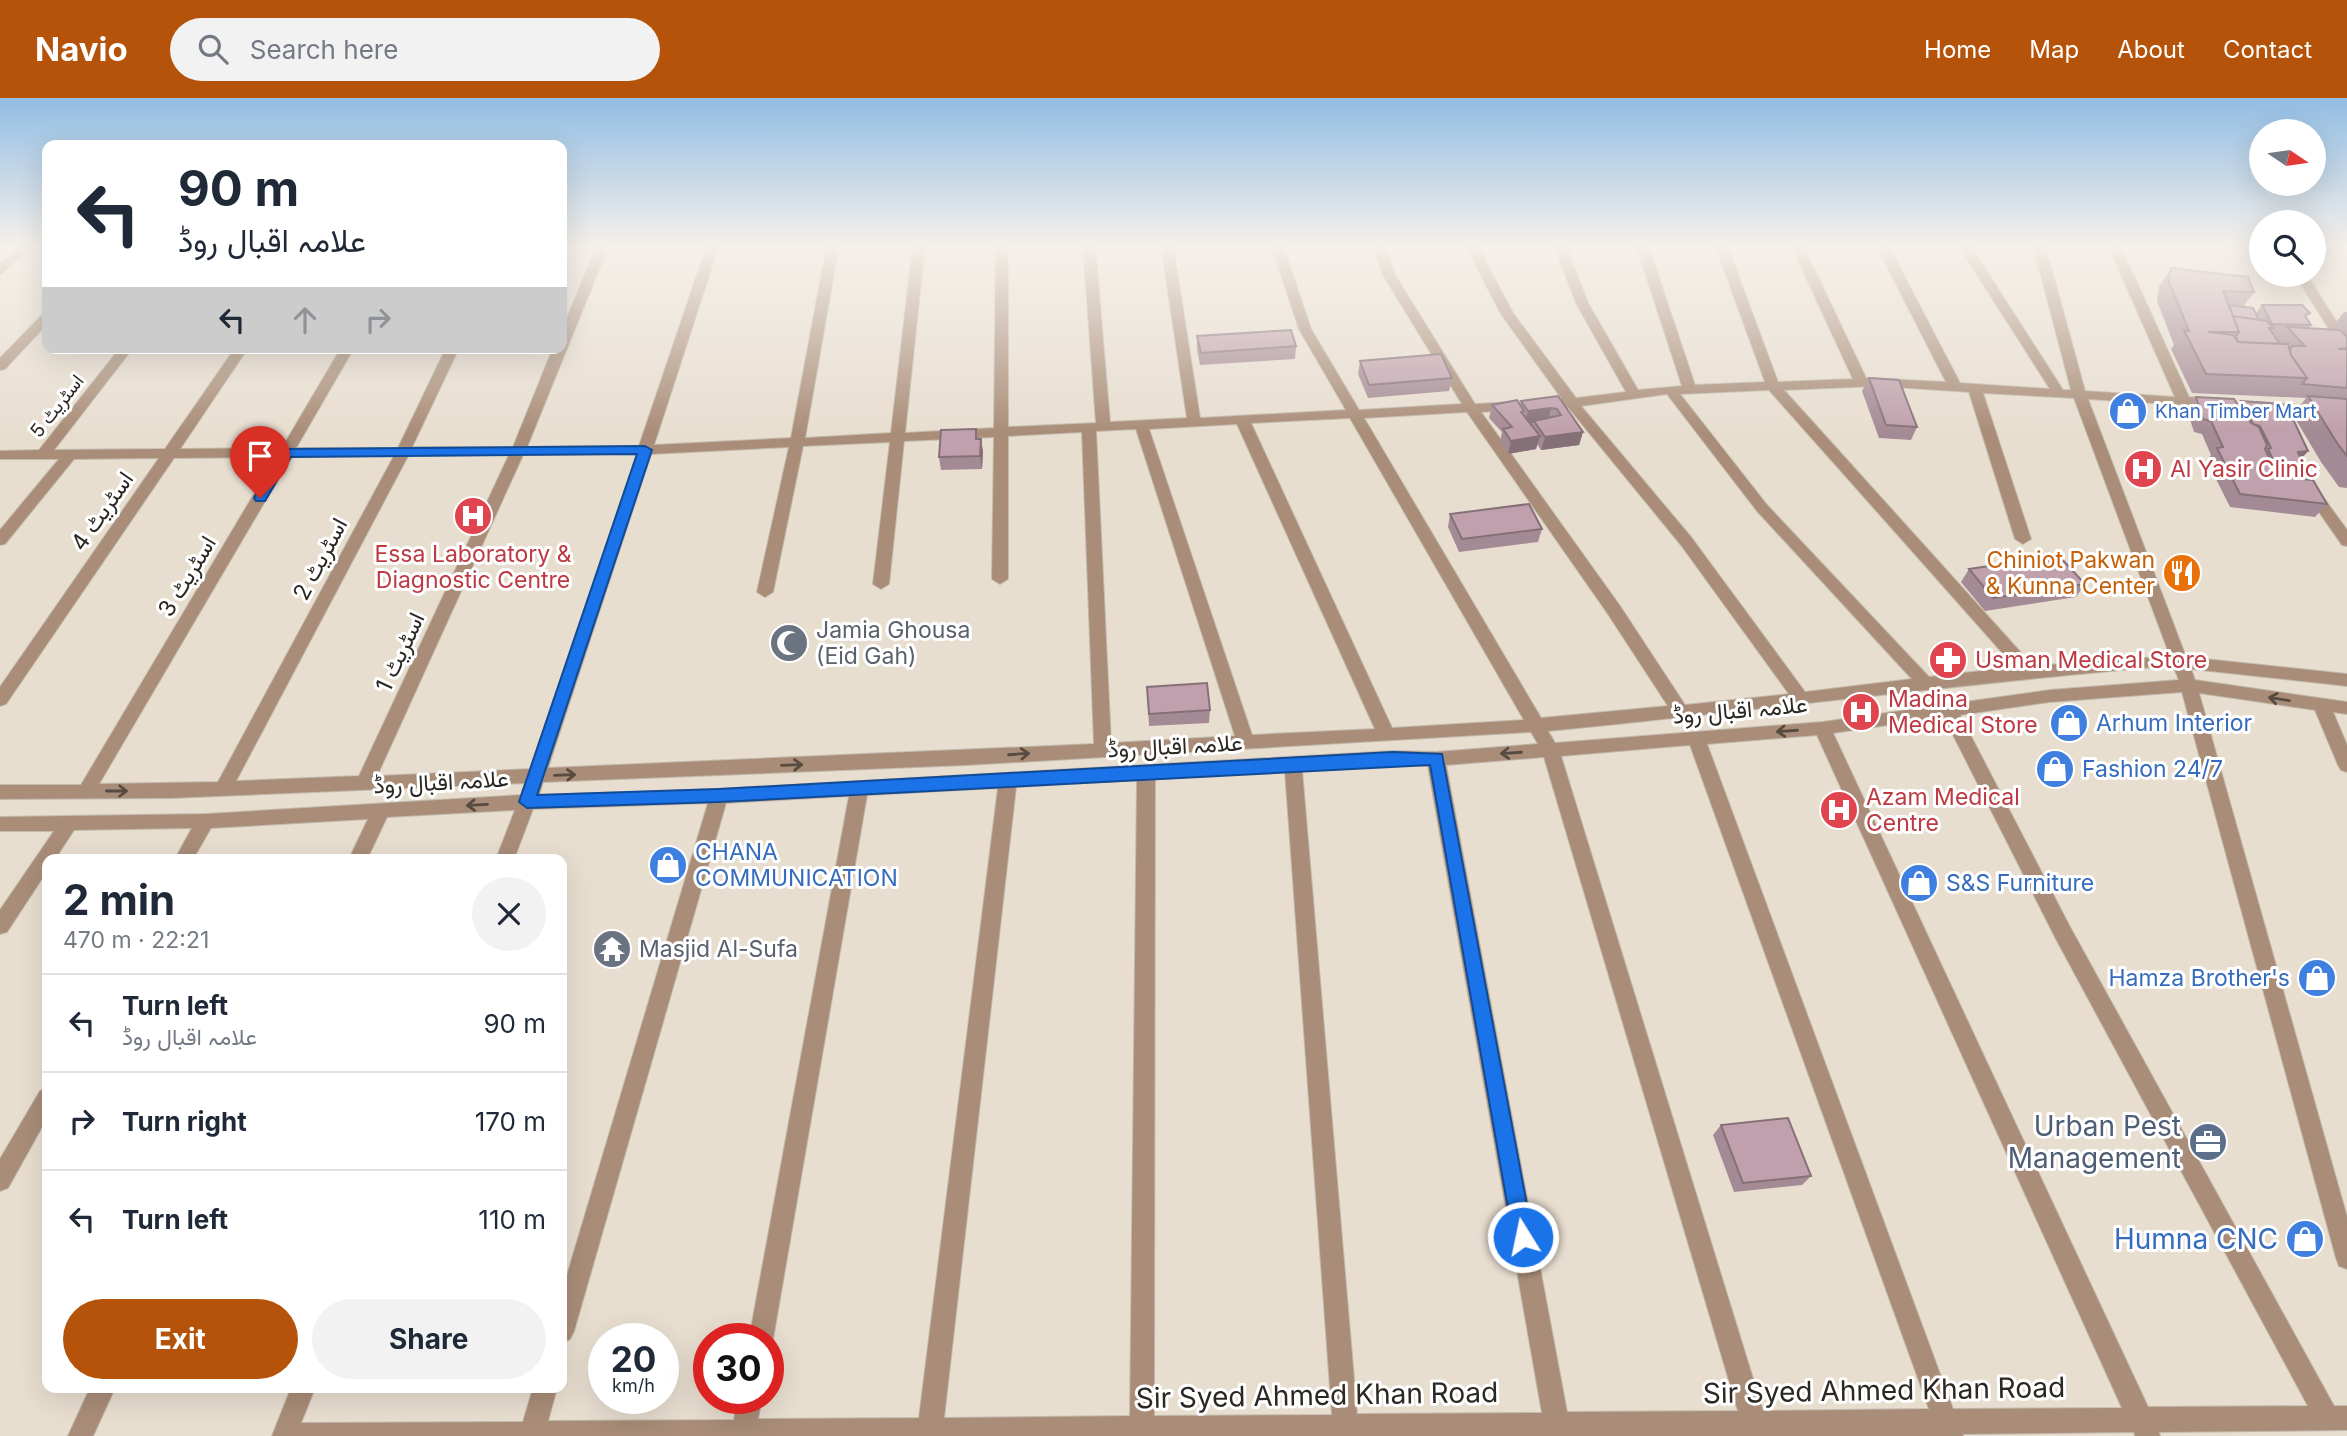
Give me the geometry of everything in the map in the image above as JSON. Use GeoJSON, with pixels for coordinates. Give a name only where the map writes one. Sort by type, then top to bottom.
{"type":"FeatureCollection","features":[{"type":"Feature","properties":{"kind":"street","name":"اسٹریٹ 1"},"geometry":{"type":"LineString","coordinates":[[567,332],[577,307]]}},
{"type":"Feature","properties":{"kind":"street"},"geometry":{"type":"LineString","coordinates":[[507,854],[537,776],[692,307]]}},
{"type":"Feature","properties":{"kind":"street"},"geometry":{"type":"LineString","coordinates":[[765,592],[797,442],[822,307]]}},
{"type":"Feature","properties":{"kind":"street"},"geometry":{"type":"LineString","coordinates":[[880,584],[912,307]]}},
{"type":"Feature","properties":{"kind":"street"},"geometry":{"type":"LineString","coordinates":[[1000,579],[1001,307]]}},
{"type":"Feature","properties":{"kind":"street"},"geometry":{"type":"LineString","coordinates":[[1091,307],[1103,749]]}},
{"type":"Feature","properties":{"kind":"street"},"geometry":{"type":"LineString","coordinates":[[1177,307],[1194,421]]}},
{"type":"Feature","properties":{"kind":"street"},"geometry":{"type":"LineString","coordinates":[[1298,307],[1305,329],[1351,413],[1551,751],[1756,1428]]}},
{"type":"Feature","properties":{"kind":"street"},"geometry":{"type":"LineString","coordinates":[[1410,307],[1471,408],[1614,610],[1680,711]]}},
{"type":"Feature","properties":{"kind":"street"},"geometry":{"type":"LineString","coordinates":[[1504,307],[1572,403],[1686,541],[1801,699]]}},
{"type":"Feature","properties":{"kind":"street"},"geometry":{"type":"LineString","coordinates":[[1584,307],[1634,395]]}},
{"type":"Feature","properties":{"kind":"street"},"geometry":{"type":"LineString","coordinates":[[1663,307],[1690,389]]}},
{"type":"Feature","properties":{"kind":"street"},"geometry":{"type":"LineString","coordinates":[[1744,307],[1773,386],[2029,672]]}},
{"type":"Feature","properties":{"kind":"street"},"geometry":{"type":"LineString","coordinates":[[1826,307],[1861,383]]}},
{"type":"Feature","properties":{"kind":"street"},"geometry":{"type":"LineString","coordinates":[[1914,307],[1955,387]]}},
{"type":"Feature","properties":{"kind":"street"},"geometry":{"type":"LineString","coordinates":[[2004,307],[2059,393]]}},
{"type":"Feature","properties":{"kind":"street"},"geometry":{"type":"LineString","coordinates":[[2056,307],[2079,394],[2189,685],[2347,1258]]}},
{"type":"Feature","properties":{"kind":"street"},"geometry":{"type":"LineString","coordinates":[[2142,307],[2184,401]]}},
{"type":"Feature","properties":{"kind":"street"},"geometry":{"type":"LineString","coordinates":[[2321,307],[2347,348]]}},
{"type":"Feature","properties":{"kind":"street"},"geometry":{"type":"LineString","coordinates":[[0,366],[42,322]]}},
{"type":"Feature","properties":{"kind":"street","name":"اسٹریٹ 5"},"geometry":{"type":"LineString","coordinates":[[43,455],[122,354]]}},
{"type":"Feature","properties":{"kind":"street","name":"اسٹریٹ 4"},"geometry":{"type":"LineString","coordinates":[[0,700],[238,354]]}},
{"type":"Feature","properties":{"kind":"street","name":"اسٹریٹ 3"},"geometry":{"type":"LineString","coordinates":[[86,791],[345,354]]}},
{"type":"Feature","properties":{"kind":"street","name":"اسٹریٹ 2"},"geometry":{"type":"LineString","coordinates":[[223,789],[403,452],[450,354]]}},
{"type":"Feature","properties":{"kind":"street","name":"اسٹریٹ 1"},"geometry":{"type":"LineString","coordinates":[[365,782],[518,451],[558,354]]}},
{"type":"Feature","properties":{"kind":"street"},"geometry":{"type":"LineString","coordinates":[[0,456],[645,450],[1572,403],[1670,390],[1861,383],[2240,405],[2274,413],[2347,412]]}},
{"type":"Feature","properties":{"kind":"street"},"geometry":{"type":"LineString","coordinates":[[1975,388],[2023,539]]}},
{"type":"Feature","properties":{"kind":"street"},"geometry":{"type":"LineString","coordinates":[[1670,390],[1762,508],[1924,682]]}},
{"type":"Feature","properties":{"kind":"street"},"geometry":{"type":"LineString","coordinates":[[1242,419],[1385,734]]}},
{"type":"Feature","properties":{"kind":"street"},"geometry":{"type":"LineString","coordinates":[[1140,424],[1245,741]]}},
{"type":"Feature","properties":{"kind":"street"},"geometry":{"type":"LineString","coordinates":[[0,540],[70,455]]}},
{"type":"Feature","properties":{"kind":"street"},"geometry":{"type":"LineString","coordinates":[[2302,478],[2347,541]]}},
{"type":"Feature","properties":{"kind":"street","name":"علامہ اقبال روڈ"},"geometry":{"type":"LineString","coordinates":[[0,792],[223,789],[967,758],[1537,725],[1801,699],[1924,682],[2181,661],[2347,680]]}},
{"type":"Feature","properties":{"kind":"street","name":"علامہ اقبال روڈ"},"geometry":{"type":"LineString","coordinates":[[0,824],[206,821],[527,802],[719,796],[1551,751],[1822,728],[2050,696],[2189,685],[2347,708]]}},
{"type":"Feature","properties":{"kind":"street"},"geometry":{"type":"LineString","coordinates":[[2321,705],[2347,765]]}},
{"type":"Feature","properties":{"kind":"street"},"geometry":{"type":"LineString","coordinates":[[1950,712],[2063,933],[2337,1418]]}},
{"type":"Feature","properties":{"kind":"street"},"geometry":{"type":"LineString","coordinates":[[1822,728],[2144,1427]]}},
{"type":"Feature","properties":{"kind":"street"},"geometry":{"type":"LineString","coordinates":[[1696,737],[1948,1428]]}},
{"type":"Feature","properties":{"kind":"street"},"geometry":{"type":"LineString","coordinates":[[1436,758],[1558,1429]]}},
{"type":"Feature","properties":{"kind":"street"},"geometry":{"type":"LineString","coordinates":[[1293,765],[1345,1431]]}},
{"type":"Feature","properties":{"kind":"street"},"geometry":{"type":"LineString","coordinates":[[1142,1431],[1146,773]]}},
{"type":"Feature","properties":{"kind":"street"},"geometry":{"type":"LineString","coordinates":[[929,1433],[1008,781]]}},
{"type":"Feature","properties":{"kind":"street"},"geometry":{"type":"LineString","coordinates":[[764,1323],[860,787]]}},
{"type":"Feature","properties":{"kind":"street"},"geometry":{"type":"LineString","coordinates":[[567,1314],[719,796]]}},
{"type":"Feature","properties":{"kind":"street"},"geometry":{"type":"LineString","coordinates":[[360,854],[382,810]]}},
{"type":"Feature","properties":{"kind":"street"},"geometry":{"type":"LineString","coordinates":[[187,854],[206,821]]}},
{"type":"Feature","properties":{"kind":"street"},"geometry":{"type":"LineString","coordinates":[[48,854],[69,823]]}},
{"type":"Feature","properties":{"kind":"street"},"geometry":{"type":"LineString","coordinates":[[0,926],[42,863]]}},
{"type":"Feature","properties":{"kind":"street"},"geometry":{"type":"LineString","coordinates":[[0,1180],[42,1107]]}},
{"type":"Feature","properties":{"kind":"street"},"geometry":{"type":"LineString","coordinates":[[80,1436],[101,1393]]}},
{"type":"Feature","properties":{"kind":"street"},"geometry":{"type":"LineString","coordinates":[[285,1436],[301,1393]]}},
{"type":"Feature","properties":{"kind":"street"},"geometry":{"type":"LineString","coordinates":[[531,1435],[544,1393]]}},
{"type":"Feature","properties":{"kind":"street"},"geometry":{"type":"LineString","coordinates":[[744,1434],[747,1414]]}},
{"type":"Feature","properties":{"kind":"street","name":"Sir Syed Ahmed Khan Road"},"geometry":{"type":"LineString","coordinates":[[285,1436],[2144,1427],[2337,1418]]}},
{"type":"Feature","properties":{"kind":"building"},"geometry":{"type":"Polygon","coordinates":[[[2179,307],[2229,307],[2239,332],[2208,332],[2233,335],[2238,342],[2288,344],[2291,355],[2307,378],[2206,374],[2184,330],[2189,331],[2179,307]]]}},
{"type":"Feature","properties":{"kind":"building"},"geometry":{"type":"Polygon","coordinates":[[[2230,307],[2253,308],[2259,320],[2233,316],[2230,307]]]}},
{"type":"Feature","properties":{"kind":"building"},"geometry":{"type":"Polygon","coordinates":[[[2263,307],[2304,307],[2310,313],[2305,316],[2311,325],[2272,324],[2263,307]]]}},
{"type":"Feature","properties":{"kind":"building"},"geometry":{"type":"Polygon","coordinates":[[[2233,316],[2267,321],[2280,344],[2238,342],[2236,336],[2239,332],[2233,316]]]}},
{"type":"Feature","properties":{"kind":"building"},"geometry":{"type":"Polygon","coordinates":[[[2287,327],[2340,330],[2347,337],[2347,348],[2338,349],[2347,349],[2347,388],[2302,384],[2307,378],[2290,350],[2292,346],[2305,346],[2287,327]]]}},
{"type":"Feature","properties":{"kind":"building"},"geometry":{"type":"Polygon","coordinates":[[[1291,330],[1296,346],[1201,353],[1197,336],[1291,330]]]}},
{"type":"Feature","properties":{"kind":"building"},"geometry":{"type":"Polygon","coordinates":[[[1441,354],[1452,378],[1369,385],[1360,361],[1441,354]]]}},
{"type":"Feature","properties":{"kind":"building"},"geometry":{"type":"Polygon","coordinates":[[[1869,378],[1899,380],[1917,427],[1886,425],[1869,378]]]}},
{"type":"Feature","properties":{"kind":"building"},"geometry":{"type":"Polygon","coordinates":[[[1558,396],[1583,432],[1545,437],[1534,421],[1561,415],[1557,409],[1528,411],[1521,401],[1558,396]]]}},
{"type":"Feature","properties":{"kind":"building"},"geometry":{"type":"Polygon","coordinates":[[[2308,396],[2347,399],[2347,456],[2337,443],[2308,396]]]}},
{"type":"Feature","properties":{"kind":"building"},"geometry":{"type":"Polygon","coordinates":[[[2196,397],[2234,399],[2251,423],[2259,427],[2267,445],[2265,449],[2278,476],[2268,476],[2313,480],[2327,504],[2240,494],[2217,448],[2223,447],[2211,421],[2203,419],[2196,397]]]}},
{"type":"Feature","properties":{"kind":"building"},"geometry":{"type":"Polygon","coordinates":[[[1517,400],[1524,411],[1521,412],[1540,436],[1511,441],[1503,429],[1512,427],[1492,405],[1517,400]]]}},
{"type":"Feature","properties":{"kind":"building"},"geometry":{"type":"Polygon","coordinates":[[[2241,401],[2281,404],[2279,413],[2291,415],[2308,451],[2298,452],[2308,478],[2280,475],[2260,426],[2253,424],[2241,401]]]}},
{"type":"Feature","properties":{"kind":"building"},"geometry":{"type":"Polygon","coordinates":[[[976,429],[976,439],[981,439],[980,456],[939,457],[941,430],[976,429]]]}},
{"type":"Feature","properties":{"kind":"building"},"geometry":{"type":"Polygon","coordinates":[[[1529,504],[1542,529],[1462,539],[1450,514],[1529,504]]]}},
{"type":"Feature","properties":{"kind":"building"},"geometry":{"type":"Polygon","coordinates":[[[2059,556],[2085,584],[1993,598],[1969,569],[2059,556]]]}},
{"type":"Feature","properties":{"kind":"building"},"geometry":{"type":"Polygon","coordinates":[[[1207,683],[1210,710],[1149,714],[1147,687],[1207,683]]]}},
{"type":"Feature","properties":{"kind":"building"},"geometry":{"type":"Polygon","coordinates":[[[1788,1118],[1811,1176],[1743,1183],[1721,1125],[1788,1118]]]}},
{"type":"Feature","properties":{"kind":"place","name":"Khan Timber Mart"},"geometry":{"type":"Point","coordinates":[2128,411]}},
{"type":"Feature","properties":{"kind":"place","name":"Al Yasir Clinic"},"geometry":{"type":"Point","coordinates":[2143,469]}},
{"type":"Feature","properties":{"kind":"place","name":"Essa Laboratory & Diagnostic Centre"},"geometry":{"type":"Point","coordinates":[473,516]}},
{"type":"Feature","properties":{"kind":"place","name":"Chiniot Pakwan & Kunna Center"},"geometry":{"type":"Point","coordinates":[2182,573]}},
{"type":"Feature","properties":{"kind":"place","name":"Jamia Ghousa (Eid Gah)"},"geometry":{"type":"Point","coordinates":[789,643]}},
{"type":"Feature","properties":{"kind":"place","name":"Usman Medical Store"},"geometry":{"type":"Point","coordinates":[1948,660]}},
{"type":"Feature","properties":{"kind":"place","name":"Madina Medical Store"},"geometry":{"type":"Point","coordinates":[1861,712]}},
{"type":"Feature","properties":{"kind":"place","name":"Arhum Interior"},"geometry":{"type":"Point","coordinates":[2069,723]}},
{"type":"Feature","properties":{"kind":"place","name":"Fashion 24/7"},"geometry":{"type":"Point","coordinates":[2055,769]}},
{"type":"Feature","properties":{"kind":"place","name":"Azam Medical Centre"},"geometry":{"type":"Point","coordinates":[1839,810]}},
{"type":"Feature","properties":{"kind":"place","name":"CHANA COMMUNICATION"},"geometry":{"type":"Point","coordinates":[668,865]}},
{"type":"Feature","properties":{"kind":"place","name":"S&S Furniture"},"geometry":{"type":"Point","coordinates":[1919,883]}},
{"type":"Feature","properties":{"kind":"place","name":"Masjid Al-Sufa"},"geometry":{"type":"Point","coordinates":[612,949]}},
{"type":"Feature","properties":{"kind":"place","name":"Hamza Brother's"},"geometry":{"type":"Point","coordinates":[2317,978]}},
{"type":"Feature","properties":{"kind":"place","name":"Urban Pest Management"},"geometry":{"type":"Point","coordinates":[2208,1142]}},
{"type":"Feature","properties":{"kind":"place","name":"Humna CNC"},"geometry":{"type":"Point","coordinates":[2305,1239]}},
{"type":"Feature","properties":{"kind":"route"},"geometry":{"type":"LineString","coordinates":[[260,498],[287,453],[645,450],[527,802],[719,796],[1393,758],[1436,758],[1523,1237]]}}]}
